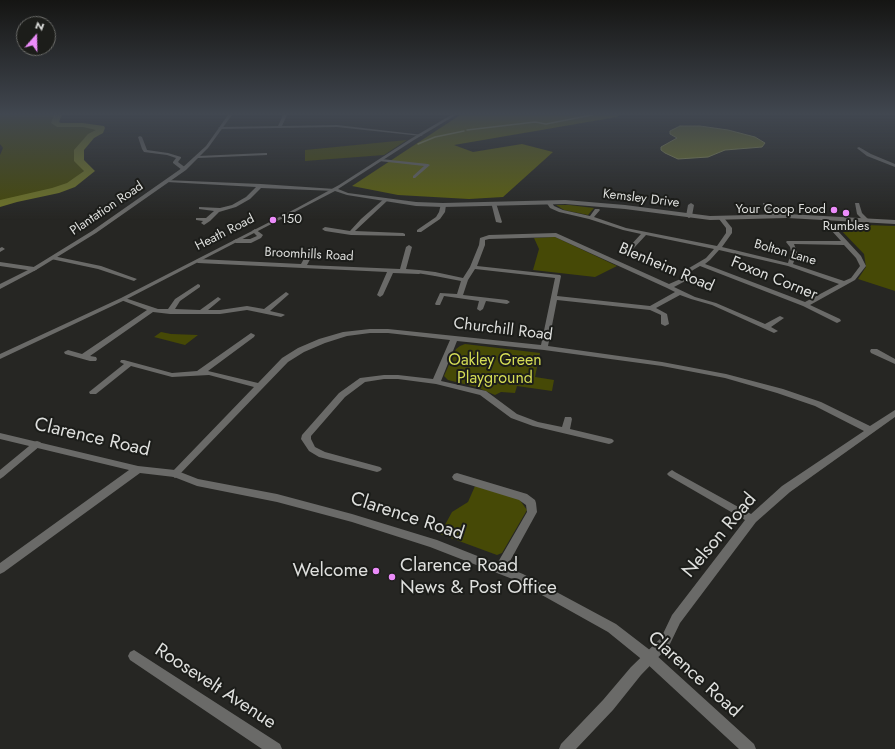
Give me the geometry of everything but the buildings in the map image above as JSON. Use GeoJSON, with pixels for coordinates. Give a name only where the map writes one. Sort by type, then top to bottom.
{"type":"FeatureCollection","features":[{"type":"Feature","properties":{"kind":"street"},"geometry":{"type":"LineString","coordinates":[[145,150],[168,154],[179,158],[175,162],[184,169]]}},
{"type":"Feature","properties":{"kind":"street","name":"Plantation Road"},"geometry":{"type":"LineString","coordinates":[[0,287],[53,258],[94,232],[168,181],[198,158],[205,150]]}},
{"type":"Feature","properties":{"kind":"street","name":"Heath Road"},"geometry":{"type":"LineString","coordinates":[[0,358],[255,232],[335,190],[396,150]]}},
{"type":"Feature","properties":{"kind":"street"},"geometry":{"type":"LineString","coordinates":[[862,150],[869,155],[895,166]]}},
{"type":"Feature","properties":{"kind":"street"},"geometry":{"type":"LineString","coordinates":[[198,158],[264,154]]}},
{"type":"Feature","properties":{"kind":"street"},"geometry":{"type":"LineString","coordinates":[[381,160],[436,166]]}},
{"type":"Feature","properties":{"kind":"street"},"geometry":{"type":"LineString","coordinates":[[415,177],[428,165]]}},
{"type":"Feature","properties":{"kind":"street","name":"Kemsley Drive"},"geometry":{"type":"LineString","coordinates":[[168,181],[335,190],[347,194],[385,200],[443,205],[578,201],[722,219],[777,216],[895,222]]}},
{"type":"Feature","properties":{"kind":"street"},"geometry":{"type":"LineString","coordinates":[[201,208],[220,210],[234,206],[248,198],[261,185]]}},
{"type":"Feature","properties":{"kind":"street"},"geometry":{"type":"LineString","coordinates":[[351,233],[362,220],[385,200]]}},
{"type":"Feature","properties":{"kind":"street","name":"Bolton Lane"},"geometry":{"type":"LineString","coordinates":[[549,202],[552,207],[561,211],[591,218],[644,234],[719,248],[790,265],[845,284]]}},
{"type":"Feature","properties":{"kind":"street"},"geometry":{"type":"LineString","coordinates":[[493,203],[499,222]]}},
{"type":"Feature","properties":{"kind":"street"},"geometry":{"type":"LineString","coordinates":[[764,204],[777,216]]}},
{"type":"Feature","properties":{"kind":"street"},"geometry":{"type":"LineString","coordinates":[[857,204],[859,213],[866,220]]}},
{"type":"Feature","properties":{"kind":"street"},"geometry":{"type":"LineString","coordinates":[[419,231],[438,218],[442,212],[443,205]]}},
{"type":"Feature","properties":{"kind":"street"},"geometry":{"type":"LineString","coordinates":[[689,216],[691,206]]}},
{"type":"Feature","properties":{"kind":"street"},"geometry":{"type":"LineString","coordinates":[[198,219],[206,221],[220,210]]}},
{"type":"Feature","properties":{"kind":"street"},"geometry":{"type":"LineString","coordinates":[[591,218],[597,210]]}},
{"type":"Feature","properties":{"kind":"street"},"geometry":{"type":"LineString","coordinates":[[805,306],[853,279],[863,266],[858,257],[823,218]]}},
{"type":"Feature","properties":{"kind":"street"},"geometry":{"type":"LineString","coordinates":[[669,287],[687,275],[719,248],[729,233],[729,228],[722,219]]}},
{"type":"Feature","properties":{"kind":"street"},"geometry":{"type":"LineString","coordinates":[[325,229],[351,233],[403,235]]}},
{"type":"Feature","properties":{"kind":"street"},"geometry":{"type":"LineString","coordinates":[[631,248],[644,234]]}},
{"type":"Feature","properties":{"kind":"street","name":"Blenheim Road"},"geometry":{"type":"LineString","coordinates":[[473,267],[482,245],[482,239],[489,237],[556,235],[693,298],[714,304],[774,330]]}},
{"type":"Feature","properties":{"kind":"street"},"geometry":{"type":"LineString","coordinates":[[790,265],[794,252],[793,247],[789,242],[844,243]]}},
{"type":"Feature","properties":{"kind":"street"},"geometry":{"type":"LineString","coordinates":[[403,271],[409,247]]}},
{"type":"Feature","properties":{"kind":"street"},"geometry":{"type":"LineString","coordinates":[[302,266],[313,248]]}},
{"type":"Feature","properties":{"kind":"street"},"geometry":{"type":"LineString","coordinates":[[53,258],[99,267],[134,279]]}},
{"type":"Feature","properties":{"kind":"street","name":"Broomhills Road"},"geometry":{"type":"LineString","coordinates":[[198,260],[419,272]]}},
{"type":"Feature","properties":{"kind":"street"},"geometry":{"type":"LineString","coordinates":[[0,264],[34,269]]}},
{"type":"Feature","properties":{"kind":"street","name":"Foxon Corner"},"geometry":{"type":"LineString","coordinates":[[700,264],[805,306],[837,321]]}},
{"type":"Feature","properties":{"kind":"street"},"geometry":{"type":"LineString","coordinates":[[459,296],[465,280],[473,267],[558,276],[555,298],[544,348]]}},
{"type":"Feature","properties":{"kind":"street"},"geometry":{"type":"LineString","coordinates":[[380,295],[391,271]]}},
{"type":"Feature","properties":{"kind":"street"},"geometry":{"type":"LineString","coordinates":[[419,272],[465,280]]}},
{"type":"Feature","properties":{"kind":"street"},"geometry":{"type":"LineString","coordinates":[[170,312],[177,300],[198,286]]}},
{"type":"Feature","properties":{"kind":"street"},"geometry":{"type":"LineString","coordinates":[[651,308],[680,292]]}},
{"type":"Feature","properties":{"kind":"street"},"geometry":{"type":"LineString","coordinates":[[266,311],[286,294]]}},
{"type":"Feature","properties":{"kind":"street"},"geometry":{"type":"LineString","coordinates":[[438,304],[442,294],[507,302]]}},
{"type":"Feature","properties":{"kind":"street"},"geometry":{"type":"LineString","coordinates":[[123,298],[152,309],[170,312],[220,312],[247,308],[281,314]]}},
{"type":"Feature","properties":{"kind":"street"},"geometry":{"type":"LineString","coordinates":[[555,298],[651,308],[664,314],[665,324]]}},
{"type":"Feature","properties":{"kind":"street"},"geometry":{"type":"LineString","coordinates":[[201,312],[218,299]]}},
{"type":"Feature","properties":{"kind":"street"},"geometry":{"type":"LineString","coordinates":[[480,309],[483,299]]}},
{"type":"Feature","properties":{"kind":"street"},"geometry":{"type":"LineString","coordinates":[[84,356],[152,309]]}},
{"type":"Feature","properties":{"kind":"street"},"geometry":{"type":"LineString","coordinates":[[765,327],[780,318]]}},
{"type":"Feature","properties":{"kind":"street","name":"Churchill Road"},"geometry":{"type":"LineString","coordinates":[[175,474],[285,360],[301,350],[322,341],[346,334],[370,331],[388,331],[544,348],[662,364],[726,376],[780,391],[818,404],[870,430]]}},
{"type":"Feature","properties":{"kind":"street"},"geometry":{"type":"LineString","coordinates":[[200,373],[251,335]]}},
{"type":"Feature","properties":{"kind":"street"},"geometry":{"type":"LineString","coordinates":[[436,382],[454,339]]}},
{"type":"Feature","properties":{"kind":"street"},"geometry":{"type":"LineString","coordinates":[[874,351],[895,362]]}},
{"type":"Feature","properties":{"kind":"street"},"geometry":{"type":"LineString","coordinates":[[68,352],[93,359]]}},
{"type":"Feature","properties":{"kind":"street"},"geometry":{"type":"LineString","coordinates":[[94,392],[126,363],[172,375],[209,373],[260,386]]}},
{"type":"Feature","properties":{"kind":"street"},"geometry":{"type":"LineString","coordinates":[[377,469],[322,455],[312,449],[306,439],[342,395],[363,380],[384,377],[398,377],[436,382],[483,393],[514,416],[536,424],[609,441]]}},
{"type":"Feature","properties":{"kind":"street","name":"Nelson Road"},"geometry":{"type":"LineString","coordinates":[[650,658],[665,642],[676,619],[752,520],[786,489],[895,413]]}},
{"type":"Feature","properties":{"kind":"street"},"geometry":{"type":"LineString","coordinates":[[564,431],[568,419]]}},
{"type":"Feature","properties":{"kind":"street","name":"Clarence Road"},"geometry":{"type":"LineString","coordinates":[[0,436],[138,469],[175,474],[197,482],[277,498],[352,518],[433,543],[500,568],[612,628],[650,658],[749,749]]}},
{"type":"Feature","properties":{"kind":"street"},"geometry":{"type":"LineString","coordinates":[[0,475],[37,444]]}},
{"type":"Feature","properties":{"kind":"street"},"geometry":{"type":"LineString","coordinates":[[0,569],[138,469]]}},
{"type":"Feature","properties":{"kind":"street"},"geometry":{"type":"LineString","coordinates":[[672,474],[752,520]]}},
{"type":"Feature","properties":{"kind":"street"},"geometry":{"type":"LineString","coordinates":[[456,477],[523,497],[531,503],[532,512],[500,568]]}},
{"type":"Feature","properties":{"kind":"street","name":"Roosevelt Avenue"},"geometry":{"type":"LineString","coordinates":[[134,656],[275,749]]}},
{"type":"Feature","properties":{"kind":"street"},"geometry":{"type":"LineString","coordinates":[[566,749],[608,705],[636,671],[650,658]]}},
{"type":"Feature","properties":{"kind":"green space"},"geometry":{"type":"Polygon","coordinates":[[[2,150],[77,150],[77,161],[84,171],[68,184],[51,190],[0,201],[0,155],[2,150]]]}},
{"type":"Feature","properties":{"kind":"green space"},"geometry":{"type":"Polygon","coordinates":[[[305,150],[392,150],[384,155],[305,161],[305,150]]]}},
{"type":"Feature","properties":{"kind":"green space"},"geometry":{"type":"Polygon","coordinates":[[[556,205],[594,208],[588,215],[564,210],[556,205]]]}},
{"type":"Feature","properties":{"kind":"green space"},"geometry":{"type":"Polygon","coordinates":[[[835,224],[895,226],[895,291],[858,279],[866,267],[864,254],[835,224]]]}},
{"type":"Feature","properties":{"kind":"green space"},"geometry":{"type":"Polygon","coordinates":[[[555,237],[617,266],[595,277],[533,270],[539,249],[534,238],[555,237]]]}},
{"type":"Feature","properties":{"kind":"green space"},"geometry":{"type":"Polygon","coordinates":[[[161,332],[198,335],[185,345],[154,337],[161,332]]]}},
{"type":"Feature","properties":{"kind":"green space","name":"Oakley Green Playground"},"geometry":{"type":"Polygon","coordinates":[[[465,344],[540,353],[535,377],[554,380],[552,391],[517,386],[515,393],[501,392],[495,395],[476,387],[448,380],[444,376],[456,349],[465,344]]]}},
{"type":"Feature","properties":{"kind":"green space"},"geometry":{"type":"Polygon","coordinates":[[[475,486],[519,499],[527,510],[502,553],[497,555],[440,534],[452,512],[468,502],[475,486]]]}},
{"type":"Feature","properties":{"kind":"shaded area"},"geometry":{"type":"Polygon","coordinates":[[[407,150],[467,150],[473,152],[486,150],[545,150],[553,152],[503,197],[469,199],[398,195],[352,186],[407,150]]]}},
{"type":"Feature","properties":{"kind":"shaded area"},"geometry":{"type":"Polygon","coordinates":[[[661,150],[726,150],[708,157],[678,159],[661,150]]]}},
{"type":"Feature","properties":{"kind":"waterway"},"geometry":{"type":"LineString","coordinates":[[0,204],[15,199],[55,191],[71,185],[90,171],[79,161],[79,150]]}},
{"type":"Feature","properties":{"kind":"place","name":"Your Coop Food"},"geometry":{"type":"Point","coordinates":[834,210]}},
{"type":"Feature","properties":{"kind":"place","name":"Rumbles"},"geometry":{"type":"Point","coordinates":[846,213]}},
{"type":"Feature","properties":{"kind":"place","name":"150"},"geometry":{"type":"Point","coordinates":[273,220]}},
{"type":"Feature","properties":{"kind":"place","name":"Welcome"},"geometry":{"type":"Point","coordinates":[376,571]}},
{"type":"Feature","properties":{"kind":"place","name":"Clarence Road News & Post Office"},"geometry":{"type":"Point","coordinates":[392,577]}}]}
